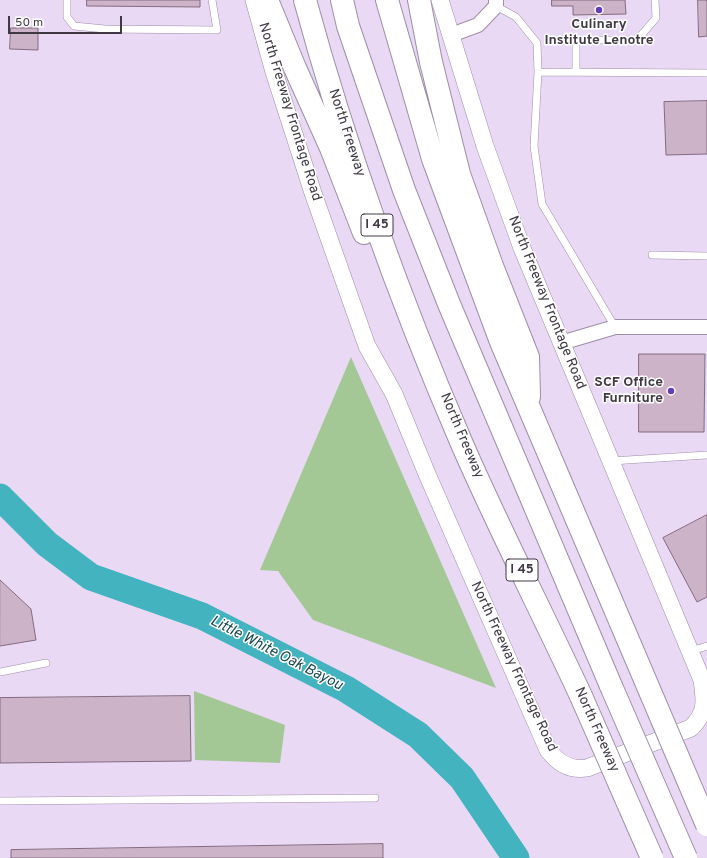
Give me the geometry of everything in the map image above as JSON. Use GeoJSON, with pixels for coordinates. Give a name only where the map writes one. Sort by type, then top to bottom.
{"type":"FeatureCollection","features":[{"type":"Feature","properties":{"kind":"highway"},"geometry":{"type":"LineString","coordinates":[[267,0],[295,68],[332,148],[396,316],[463,444]]}},
{"type":"Feature","properties":{"kind":"highway","name":"North Freeway"},"geometry":{"type":"LineString","coordinates":[[305,0],[318,49],[369,205],[410,315],[463,444],[581,696],[652,858]]}},
{"type":"Feature","properties":{"kind":"highway"},"geometry":{"type":"LineString","coordinates":[[341,0],[348,26],[404,190],[449,304],[611,686],[686,858]]}},
{"type":"Feature","properties":{"kind":"highway"},"geometry":{"type":"LineString","coordinates":[[387,0],[433,159],[501,342],[707,825]]}},
{"type":"Feature","properties":{"kind":"highway"},"geometry":{"type":"LineString","coordinates":[[419,0],[431,62],[459,174],[492,266],[528,357],[529,408]]}},
{"type":"Feature","properties":{"kind":"street","name":"North Freeway Frontage Road"},"geometry":{"type":"LineString","coordinates":[[254,0],[274,72],[313,193],[367,346],[394,394],[427,474],[548,750],[557,761],[568,767],[580,769],[587,768],[691,728],[704,719],[704,693],[699,648],[610,461],[522,248],[485,146],[440,0]]}},
{"type":"Feature","properties":{"kind":"street"},"geometry":{"type":"LineString","coordinates":[[450,35],[478,25],[496,3]]}},
{"type":"Feature","properties":{"kind":"street"},"geometry":{"type":"LineString","coordinates":[[561,343],[615,327],[707,327]]}},
{"type":"Feature","properties":{"kind":"lane"},"geometry":{"type":"LineString","coordinates":[[67,0],[66,17],[74,26],[105,29],[217,30],[212,0]]}},
{"type":"Feature","properties":{"kind":"lane"},"geometry":{"type":"LineString","coordinates":[[576,72],[576,40],[636,40],[656,18],[655,0]]}},
{"type":"Feature","properties":{"kind":"lane"},"geometry":{"type":"LineString","coordinates":[[496,3],[516,17],[537,43],[538,72],[534,146],[542,204],[615,327]]}},
{"type":"Feature","properties":{"kind":"lane"},"geometry":{"type":"LineString","coordinates":[[538,72],[707,73]]}},
{"type":"Feature","properties":{"kind":"lane"},"geometry":{"type":"LineString","coordinates":[[652,255],[707,256]]}},
{"type":"Feature","properties":{"kind":"lane"},"geometry":{"type":"LineString","coordinates":[[610,461],[707,455]]}},
{"type":"Feature","properties":{"kind":"lane"},"geometry":{"type":"LineString","coordinates":[[0,672],[46,663]]}},
{"type":"Feature","properties":{"kind":"lane"},"geometry":{"type":"LineString","coordinates":[[0,800],[375,798]]}},
{"type":"Feature","properties":{"kind":"green space"},"geometry":{"type":"Polygon","coordinates":[[[351,357],[496,688],[313,620],[278,571],[260,570],[351,357]]]}},
{"type":"Feature","properties":{"kind":"green space"},"geometry":{"type":"Polygon","coordinates":[[[194,691],[285,725],[280,763],[195,760],[194,691]]]}},
{"type":"Feature","properties":{"kind":"building"},"geometry":{"type":"Polygon","coordinates":[[[87,0],[200,0],[200,7],[87,6],[87,0]]]}},
{"type":"Feature","properties":{"kind":"building","name":"Culinary Institute Lenotre"},"geometry":{"type":"Polygon","coordinates":[[[552,0],[625,0],[626,14],[573,15],[573,6],[552,6],[552,0]]]}},
{"type":"Feature","properties":{"kind":"building"},"geometry":{"type":"Polygon","coordinates":[[[698,0],[707,0],[707,36],[699,37],[698,0]]]}},
{"type":"Feature","properties":{"kind":"building"},"geometry":{"type":"Polygon","coordinates":[[[11,28],[38,28],[38,50],[10,49],[11,28]]]}},
{"type":"Feature","properties":{"kind":"building"},"geometry":{"type":"Polygon","coordinates":[[[707,101],[707,154],[666,155],[664,102],[707,101]]]}},
{"type":"Feature","properties":{"kind":"building"},"geometry":{"type":"Polygon","coordinates":[[[639,354],[705,354],[704,432],[639,432],[639,354]]]}},
{"type":"Feature","properties":{"kind":"building"},"geometry":{"type":"Polygon","coordinates":[[[707,515],[707,597],[697,602],[663,538],[707,515]]]}},
{"type":"Feature","properties":{"kind":"building"},"geometry":{"type":"Polygon","coordinates":[[[0,580],[31,609],[36,640],[0,646],[0,580]]]}},
{"type":"Feature","properties":{"kind":"building"},"geometry":{"type":"Polygon","coordinates":[[[190,696],[191,761],[0,763],[0,698],[190,696]]]}},
{"type":"Feature","properties":{"kind":"building"},"geometry":{"type":"Polygon","coordinates":[[[383,844],[383,858],[11,858],[11,850],[383,844]]]}},
{"type":"Feature","properties":{"kind":"waterway","name":"Little White Oak Bayou"},"geometry":{"type":"LineString","coordinates":[[0,497],[47,544],[91,577],[202,616],[346,689],[418,735],[462,778],[516,858]]}},
{"type":"Feature","properties":{"kind":"place","name":"Culinary Institute Lenotre"},"geometry":{"type":"Point","coordinates":[599,10]}},
{"type":"Feature","properties":{"kind":"place","name":"SCF Office Furniture"},"geometry":{"type":"Point","coordinates":[671,391]}}]}
